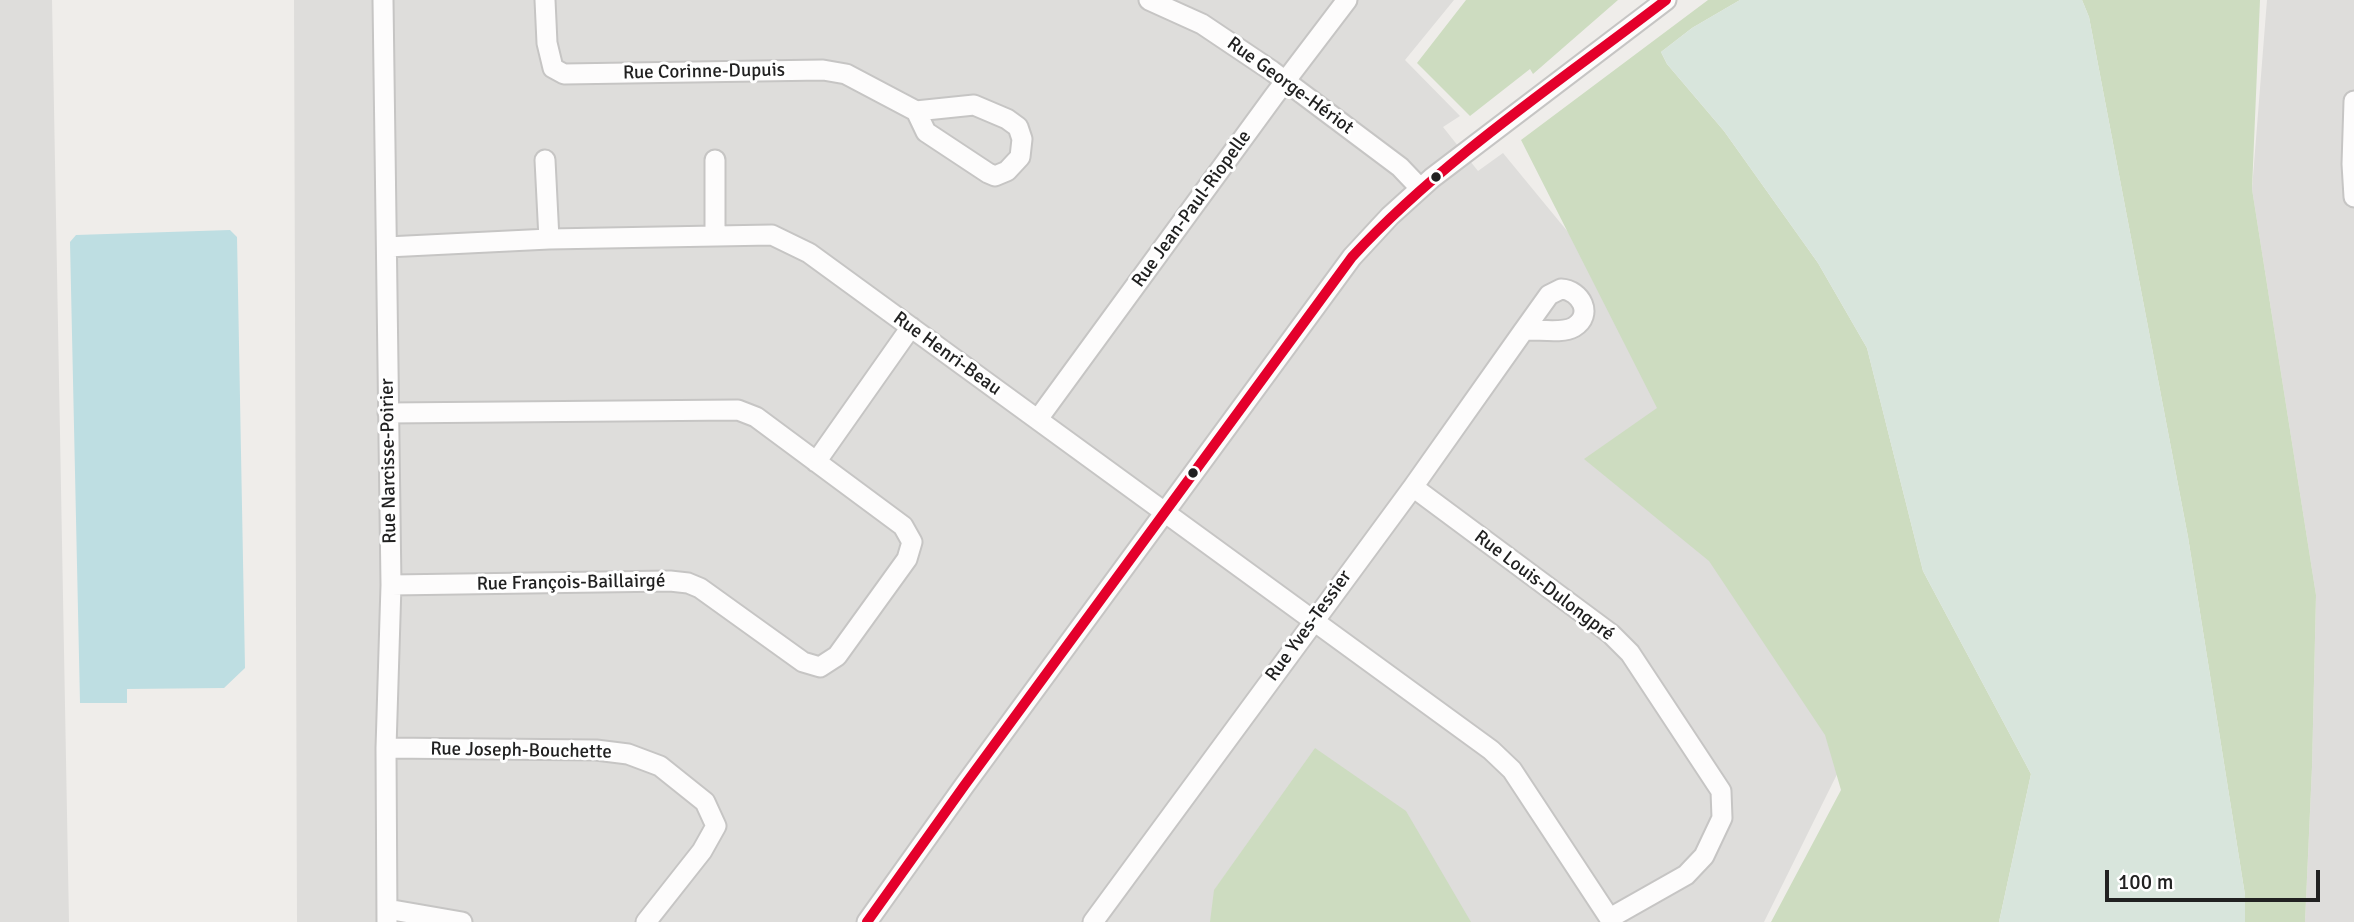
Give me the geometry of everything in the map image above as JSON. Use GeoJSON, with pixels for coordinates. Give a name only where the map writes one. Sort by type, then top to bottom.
{"type":"FeatureCollection","features":[{"type":"Feature","properties":{"kind":"street","name":"Rue Narcisse-Poirier"},"geometry":{"type":"LineString","coordinates":[[383,0],[391,585],[386,748],[387,916]]}},
{"type":"Feature","properties":{"kind":"street","name":"Rue Corinne-Dupuis"},"geometry":{"type":"LineString","coordinates":[[545,0],[547,43],[553,68],[564,74],[823,70],[846,74],[916,111],[974,105],[992,112],[1018,127],[1023,139],[1020,157],[1007,171],[995,176],[988,173],[926,132],[916,111]]}},
{"type":"Feature","properties":{"kind":"street","name":"Rue George-Hériot"},"geometry":{"type":"LineString","coordinates":[[1149,0],[1202,23],[1287,82],[1400,167],[1420,188]]}},
{"type":"Feature","properties":{"kind":"street","name":"Rue Jean-Paul-Riopelle"},"geometry":{"type":"LineString","coordinates":[[1038,419],[1347,0]]}},
{"type":"Feature","properties":{"kind":"street"},"geometry":{"type":"LineString","coordinates":[[867,922],[1347,263],[1378,228],[1420,188],[1666,0]]}},
{"type":"Feature","properties":{"kind":"street"},"geometry":{"type":"LineString","coordinates":[[2354,101],[2354,197]]}},
{"type":"Feature","properties":{"kind":"street"},"geometry":{"type":"LineString","coordinates":[[545,160],[549,239]]}},
{"type":"Feature","properties":{"kind":"street"},"geometry":{"type":"LineString","coordinates":[[715,160],[715,236]]}},
{"type":"Feature","properties":{"kind":"street","name":"Rue Henri-Beau"},"geometry":{"type":"LineString","coordinates":[[387,247],[549,239],[772,235],[809,253],[1165,511]]}},
{"type":"Feature","properties":{"kind":"street"},"geometry":{"type":"LineString","coordinates":[[817,462],[911,327]]}},
{"type":"Feature","properties":{"kind":"street","name":"Rue Yves-Tessier"},"geometry":{"type":"LineString","coordinates":[[1093,922],[1413,487],[1524,330]]}},
{"type":"Feature","properties":{"kind":"street","name":"Rue François-Baillairgé"},"geometry":{"type":"LineString","coordinates":[[388,413],[738,410],[757,417],[903,526],[912,542],[907,559],[836,656],[820,667],[803,662],[700,588],[688,583],[670,581],[391,585]]}},
{"type":"Feature","properties":{"kind":"street","name":"Rue Louis-Dulongpré"},"geometry":{"type":"LineString","coordinates":[[1165,511],[1491,750],[1512,770],[1611,920],[1686,875],[1704,856],[1722,818],[1721,791],[1630,653],[1611,634],[1413,487]]}},
{"type":"Feature","properties":{"kind":"street","name":"Rue Joseph-Bouchette"},"geometry":{"type":"LineString","coordinates":[[386,748],[596,750],[628,754],[660,766],[705,802],[716,826],[702,851],[646,922]]}},
{"type":"Feature","properties":{"kind":"street"},"geometry":{"type":"LineString","coordinates":[[387,916],[462,922]]}},
{"type":"Feature","properties":{"kind":"shaded area"},"geometry":{"type":"Polygon","coordinates":[[[0,0],[52,0],[69,922],[0,922],[0,0]]]}},
{"type":"Feature","properties":{"kind":"shaded area"},"geometry":{"type":"Polygon","coordinates":[[[294,0],[1454,0],[1405,60],[1460,116],[1443,127],[1478,171],[1503,153],[1591,260],[1666,408],[1723,567],[1847,754],[1764,922],[1468,922],[1316,751],[1216,888],[1214,922],[297,922],[294,0]]]}},
{"type":"Feature","properties":{"kind":"shaded area"},"geometry":{"type":"Polygon","coordinates":[[[1740,0],[2082,0],[2089,17],[2188,537],[2245,895],[2245,922],[1999,922],[2031,774],[1923,571],[1867,348],[1818,263],[1724,131],[1667,64],[1661,52],[1692,28],[1740,0]]]}},
{"type":"Feature","properties":{"kind":"shaded area"},"geometry":{"type":"Polygon","coordinates":[[[2267,0],[2354,0],[2354,922],[2305,922],[2316,595],[2252,189],[2267,0]]]}},
{"type":"Feature","properties":{"kind":"green space"},"geometry":{"type":"Polygon","coordinates":[[[1466,0],[1618,0],[1533,74],[1530,69],[1470,116],[1417,63],[1466,0]]]}},
{"type":"Feature","properties":{"kind":"green space"},"geometry":{"type":"Polygon","coordinates":[[[1708,0],[1740,0],[1692,28],[1661,52],[1667,64],[1724,131],[1818,263],[1867,348],[1923,571],[2031,774],[1999,922],[1771,922],[1841,790],[1825,735],[1709,561],[1584,459],[1657,408],[1521,140],[1708,0]]]}},
{"type":"Feature","properties":{"kind":"green space"},"geometry":{"type":"Polygon","coordinates":[[[2082,0],[2260,0],[2252,189],[2316,595],[2305,922],[2245,922],[2245,895],[2188,537],[2089,17],[2082,0]]]}},
{"type":"Feature","properties":{"kind":"green space"},"geometry":{"type":"Polygon","coordinates":[[[1315,748],[1406,811],[1471,922],[1210,922],[1214,890],[1315,748]]]}},
{"type":"Feature","properties":{"kind":"water"},"geometry":{"type":"Polygon","coordinates":[[[230,230],[237,237],[245,668],[224,688],[127,689],[127,703],[80,703],[70,242],[76,235],[230,230]]]}},
{"type":"Feature","properties":{"kind":"transit line"},"geometry":{"type":"LineString","coordinates":[[867,922],[1352,257],[1425,187],[1503,122],[1666,0]]}}]}
